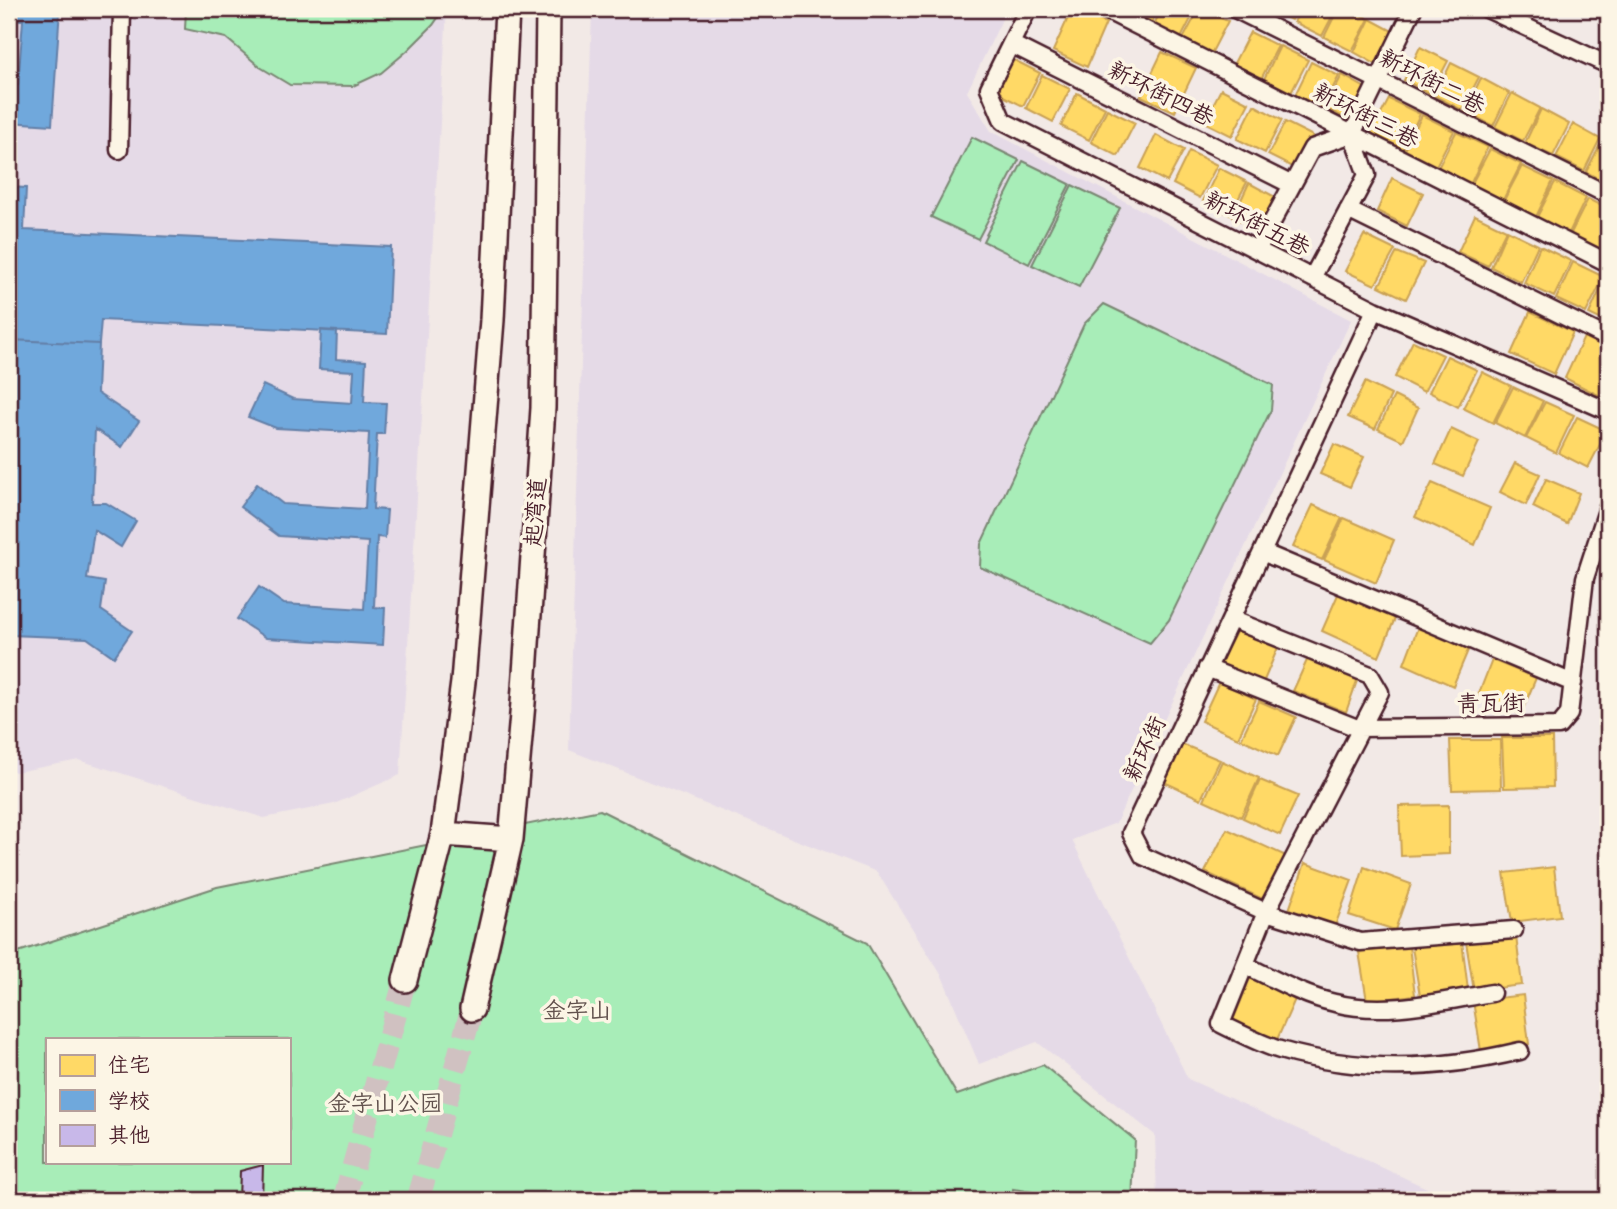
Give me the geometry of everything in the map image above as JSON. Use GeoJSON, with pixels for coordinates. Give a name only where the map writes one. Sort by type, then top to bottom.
{"type":"FeatureCollection","features":[{"type":"Feature","properties":{"kind":"main road"},"geometry":{"type":"LineString","coordinates":[[405,980],[443,834],[463,682],[491,334],[507,9]]}},
{"type":"Feature","properties":{"kind":"main road","name":"起湾道"},"geometry":{"type":"LineString","coordinates":[[472,1010],[511,839],[543,408],[548,9]]}},
{"type":"Feature","properties":{"kind":"main road"},"geometry":{"type":"LineString","coordinates":[[443,834],[511,839]]}},
{"type":"Feature","properties":{"kind":"street"},"geometry":{"type":"LineString","coordinates":[[119,150],[122,9]]}},
{"type":"Feature","properties":{"kind":"street","name":"新环街五巷"},"geometry":{"type":"LineString","coordinates":[[1028,9],[989,88],[1003,121],[1375,310],[1608,411]]}},
{"type":"Feature","properties":{"kind":"street","name":"新环街三巷"},"geometry":{"type":"LineString","coordinates":[[1104,9],[1608,263]]}},
{"type":"Feature","properties":{"kind":"street","name":"新环街二巷"},"geometry":{"type":"LineString","coordinates":[[1235,9],[1608,195]]}},
{"type":"Feature","properties":{"kind":"street"},"geometry":{"type":"LineString","coordinates":[[1257,250],[1312,148],[1352,134],[1413,9]]}},
{"type":"Feature","properties":{"kind":"street"},"geometry":{"type":"LineString","coordinates":[[1487,9],[1608,65]]}},
{"type":"Feature","properties":{"kind":"street","name":"新环街四巷"},"geometry":{"type":"LineString","coordinates":[[1011,44],[1292,185]]}},
{"type":"Feature","properties":{"kind":"street"},"geometry":{"type":"LineString","coordinates":[[1312,278],[1367,175],[1352,134]]}},
{"type":"Feature","properties":{"kind":"street"},"geometry":{"type":"LineString","coordinates":[[1348,210],[1608,338]]}},
{"type":"Feature","properties":{"kind":"street","name":"新环街"},"geometry":{"type":"LineString","coordinates":[[1375,310],[1131,833],[1143,856],[1266,912],[1360,942],[1514,930]]}},
{"type":"Feature","properties":{"kind":"street","name":"青瓦街"},"geometry":{"type":"LineString","coordinates":[[1208,668],[1361,729],[1559,726],[1569,714],[1585,578],[1608,507]]}},
{"type":"Feature","properties":{"kind":"street"},"geometry":{"type":"LineString","coordinates":[[1262,552],[1573,683]]}},
{"type":"Feature","properties":{"kind":"street"},"geometry":{"type":"LineString","coordinates":[[1231,620],[1370,675],[1380,692],[1266,912],[1221,1024],[1279,1049],[1355,1065],[1417,1067],[1481,1060],[1520,1051]]}},
{"type":"Feature","properties":{"kind":"street"},"geometry":{"type":"LineString","coordinates":[[1245,965],[1307,995],[1337,1004],[1371,1008],[1492,993]]}},
{"type":"Feature","properties":{"kind":"shaded area"},"geometry":{"type":"Polygon","coordinates":[[[9,9],[447,9],[400,775],[334,804],[264,818],[79,760],[16,772],[9,770],[9,9]]]}},
{"type":"Feature","properties":{"kind":"shaded area"},"geometry":{"type":"Polygon","coordinates":[[[592,9],[1007,9],[967,92],[991,131],[1351,320],[1116,823],[1072,840],[1188,1079],[1453,1200],[1157,1200],[1155,1135],[1037,1042],[979,1064],[942,976],[877,872],[569,750],[592,9]]]}},
{"type":"Feature","properties":{"kind":"green space"},"geometry":{"type":"Polygon","coordinates":[[[186,9],[444,9],[433,25],[381,73],[353,86],[290,85],[260,67],[226,38],[185,29],[186,9]]]}},
{"type":"Feature","properties":{"kind":"green space"},"geometry":{"type":"Polygon","coordinates":[[[972,137],[1019,160],[978,239],[931,217],[972,137]]]}},
{"type":"Feature","properties":{"kind":"green space"},"geometry":{"type":"Polygon","coordinates":[[[1023,161],[1070,184],[1029,264],[983,241],[1023,161]]]}},
{"type":"Feature","properties":{"kind":"green space"},"geometry":{"type":"Polygon","coordinates":[[[1072,185],[1120,208],[1079,287],[1032,265],[1072,185]]]}},
{"type":"Feature","properties":{"kind":"green space"},"geometry":{"type":"Polygon","coordinates":[[[1104,304],[1273,385],[1271,410],[1169,620],[1150,643],[980,567],[981,544],[1084,324],[1104,304]]]}},
{"type":"Feature","properties":{"kind":"green space","name":"金字山"},"geometry":{"type":"Polygon","coordinates":[[[600,810],[867,943],[957,1095],[1043,1065],[1135,1140],[1132,1200],[1086,1200],[1013,1189],[1012,1200],[9,1200],[9,955],[217,887],[600,810]]]}},
{"type":"Feature","properties":{"kind":"building: 住宅"},"geometry":{"type":"Polygon","coordinates":[[[1072,9],[1106,23],[1087,67],[1053,51],[1072,9]]]}},
{"type":"Feature","properties":{"kind":"building: 住宅"},"geometry":{"type":"Polygon","coordinates":[[[1124,9],[1159,9],[1151,23],[1124,9]]]}},
{"type":"Feature","properties":{"kind":"building: 住宅"},"geometry":{"type":"Polygon","coordinates":[[[1161,9],[1196,9],[1181,38],[1154,25],[1161,9]]]}},
{"type":"Feature","properties":{"kind":"building: 住宅"},"geometry":{"type":"Polygon","coordinates":[[[1199,9],[1228,21],[1211,54],[1183,39],[1199,9]]]}},
{"type":"Feature","properties":{"kind":"building: 住宅"},"geometry":{"type":"Polygon","coordinates":[[[1269,9],[1297,9],[1291,20],[1269,9]]]}},
{"type":"Feature","properties":{"kind":"building: 住宅"},"geometry":{"type":"Polygon","coordinates":[[[1301,9],[1336,9],[1322,36],[1294,22],[1301,9]]]}},
{"type":"Feature","properties":{"kind":"building: 住宅"},"geometry":{"type":"Polygon","coordinates":[[[1338,9],[1349,9],[1369,19],[1352,51],[1324,37],[1338,9]]]}},
{"type":"Feature","properties":{"kind":"building: 住宅"},"geometry":{"type":"Polygon","coordinates":[[[1370,19],[1398,34],[1381,67],[1354,52],[1370,19]]]}},
{"type":"Feature","properties":{"kind":"building: 住宅"},"geometry":{"type":"Polygon","coordinates":[[[1250,32],[1278,46],[1261,79],[1233,65],[1250,32]]]}},
{"type":"Feature","properties":{"kind":"building: 住宅"},"geometry":{"type":"Polygon","coordinates":[[[1280,46],[1308,60],[1291,93],[1264,79],[1280,46]]]}},
{"type":"Feature","properties":{"kind":"building: 住宅"},"geometry":{"type":"Polygon","coordinates":[[[1420,47],[1448,61],[1431,94],[1404,80],[1420,47]]]}},
{"type":"Feature","properties":{"kind":"building: 住宅"},"geometry":{"type":"Polygon","coordinates":[[[1162,52],[1196,68],[1175,112],[1141,96],[1162,52]]]}},
{"type":"Feature","properties":{"kind":"building: 住宅"},"geometry":{"type":"Polygon","coordinates":[[[1012,59],[1040,73],[1023,106],[995,92],[1012,59]]]}},
{"type":"Feature","properties":{"kind":"building: 住宅"},"geometry":{"type":"Polygon","coordinates":[[[1311,62],[1339,76],[1322,109],[1295,95],[1311,62]]]}},
{"type":"Feature","properties":{"kind":"building: 住宅"},"geometry":{"type":"Polygon","coordinates":[[[1451,63],[1479,77],[1462,110],[1435,96],[1451,63]]]}},
{"type":"Feature","properties":{"kind":"building: 住宅"},"geometry":{"type":"Polygon","coordinates":[[[1042,75],[1070,89],[1053,122],[1026,108],[1042,75]]]}},
{"type":"Feature","properties":{"kind":"building: 住宅"},"geometry":{"type":"Polygon","coordinates":[[[1342,75],[1369,90],[1353,122],[1325,108],[1342,75]]]}},
{"type":"Feature","properties":{"kind":"building: 住宅"},"geometry":{"type":"Polygon","coordinates":[[[1481,78],[1509,93],[1493,126],[1465,111],[1481,78]]]}},
{"type":"Feature","properties":{"kind":"building: 住宅"},"geometry":{"type":"Polygon","coordinates":[[[1221,89],[1249,103],[1232,136],[1204,122],[1221,89]]]}},
{"type":"Feature","properties":{"kind":"building: 住宅"},"geometry":{"type":"Polygon","coordinates":[[[1077,93],[1105,108],[1089,140],[1061,126],[1077,93]]]}},
{"type":"Feature","properties":{"kind":"building: 住宅"},"geometry":{"type":"Polygon","coordinates":[[[1512,93],[1540,108],[1523,141],[1495,127],[1512,93]]]}},
{"type":"Feature","properties":{"kind":"building: 住宅"},"geometry":{"type":"Polygon","coordinates":[[[1389,99],[1420,114],[1402,152],[1370,135],[1389,99]]]}},
{"type":"Feature","properties":{"kind":"building: 住宅"},"geometry":{"type":"Polygon","coordinates":[[[1254,105],[1282,120],[1265,153],[1237,139],[1254,105]]]}},
{"type":"Feature","properties":{"kind":"building: 住宅"},"geometry":{"type":"Polygon","coordinates":[[[1107,109],[1135,123],[1118,156],[1091,142],[1107,109]]]}},
{"type":"Feature","properties":{"kind":"building: 住宅"},"geometry":{"type":"Polygon","coordinates":[[[1541,109],[1569,124],[1553,156],[1525,143],[1541,109]]]}},
{"type":"Feature","properties":{"kind":"building: 住宅"},"geometry":{"type":"Polygon","coordinates":[[[1422,115],[1454,131],[1435,168],[1404,152],[1422,115]]]}},
{"type":"Feature","properties":{"kind":"building: 住宅"},"geometry":{"type":"Polygon","coordinates":[[[1285,122],[1313,136],[1296,169],[1268,155],[1285,122]]]}},
{"type":"Feature","properties":{"kind":"building: 住宅"},"geometry":{"type":"Polygon","coordinates":[[[1573,124],[1600,139],[1584,171],[1556,157],[1573,124]]]}},
{"type":"Feature","properties":{"kind":"building: 住宅"},"geometry":{"type":"Polygon","coordinates":[[[1456,132],[1488,147],[1470,185],[1438,168],[1456,132]]]}},
{"type":"Feature","properties":{"kind":"building: 住宅"},"geometry":{"type":"Polygon","coordinates":[[[1156,135],[1184,150],[1167,182],[1140,168],[1156,135]]]}},
{"type":"Feature","properties":{"kind":"building: 住宅"},"geometry":{"type":"Polygon","coordinates":[[[1603,139],[1608,142],[1608,184],[1586,172],[1603,139]]]}},
{"type":"Feature","properties":{"kind":"building: 住宅"},"geometry":{"type":"Polygon","coordinates":[[[1490,149],[1521,164],[1502,202],[1471,185],[1490,149]]]}},
{"type":"Feature","properties":{"kind":"building: 住宅"},"geometry":{"type":"Polygon","coordinates":[[[1189,151],[1217,165],[1200,198],[1173,184],[1189,151]]]}},
{"type":"Feature","properties":{"kind":"building: 住宅"},"geometry":{"type":"Polygon","coordinates":[[[1522,166],[1553,181],[1535,219],[1503,202],[1522,166]]]}},
{"type":"Feature","properties":{"kind":"building: 住宅"},"geometry":{"type":"Polygon","coordinates":[[[1219,168],[1247,182],[1230,215],[1203,201],[1219,168]]]}},
{"type":"Feature","properties":{"kind":"building: 住宅"},"geometry":{"type":"Polygon","coordinates":[[[1392,178],[1423,193],[1407,226],[1377,211],[1392,178]]]}},
{"type":"Feature","properties":{"kind":"building: 住宅"},"geometry":{"type":"Polygon","coordinates":[[[1555,182],[1586,198],[1568,235],[1536,219],[1555,182]]]}},
{"type":"Feature","properties":{"kind":"building: 住宅"},"geometry":{"type":"Polygon","coordinates":[[[1249,183],[1277,198],[1261,231],[1233,217],[1249,183]]]}},
{"type":"Feature","properties":{"kind":"building: 住宅"},"geometry":{"type":"Polygon","coordinates":[[[1588,199],[1608,209],[1608,237],[1601,251],[1570,235],[1588,199]]]}},
{"type":"Feature","properties":{"kind":"building: 住宅"},"geometry":{"type":"Polygon","coordinates":[[[1475,215],[1506,230],[1488,266],[1458,252],[1475,215]]]}},
{"type":"Feature","properties":{"kind":"building: 住宅"},"geometry":{"type":"Polygon","coordinates":[[[1507,230],[1538,245],[1521,282],[1491,267],[1507,230]]]}},
{"type":"Feature","properties":{"kind":"building: 住宅"},"geometry":{"type":"Polygon","coordinates":[[[1364,235],[1395,250],[1375,285],[1345,271],[1364,235]]]}},
{"type":"Feature","properties":{"kind":"building: 住宅"},"geometry":{"type":"Polygon","coordinates":[[[1540,246],[1571,261],[1554,297],[1524,283],[1540,246]]]}},
{"type":"Feature","properties":{"kind":"building: 住宅"},"geometry":{"type":"Polygon","coordinates":[[[1397,252],[1424,263],[1406,299],[1379,286],[1397,252]]]}},
{"type":"Feature","properties":{"kind":"building: 住宅"},"geometry":{"type":"Polygon","coordinates":[[[1573,262],[1604,277],[1586,313],[1556,299],[1573,262]]]}},
{"type":"Feature","properties":{"kind":"building: 住宅"},"geometry":{"type":"Polygon","coordinates":[[[1606,277],[1608,279],[1608,323],[1589,314],[1606,277]]]}},
{"type":"Feature","properties":{"kind":"building: 住宅"},"geometry":{"type":"Polygon","coordinates":[[[1530,312],[1573,332],[1554,374],[1511,354],[1530,312]]]}},
{"type":"Feature","properties":{"kind":"building: 住宅"},"geometry":{"type":"Polygon","coordinates":[[[1584,337],[1608,349],[1608,400],[1565,378],[1584,337]]]}},
{"type":"Feature","properties":{"kind":"building: 住宅"},"geometry":{"type":"Polygon","coordinates":[[[1413,341],[1443,355],[1424,392],[1395,377],[1413,341]]]}},
{"type":"Feature","properties":{"kind":"building: 住宅"},"geometry":{"type":"Polygon","coordinates":[[[1447,356],[1477,370],[1458,407],[1429,392],[1447,356]]]}},
{"type":"Feature","properties":{"kind":"building: 住宅"},"geometry":{"type":"Polygon","coordinates":[[[1482,372],[1511,386],[1493,423],[1463,408],[1482,372]]]}},
{"type":"Feature","properties":{"kind":"building: 住宅"},"geometry":{"type":"Polygon","coordinates":[[[1365,382],[1391,395],[1375,429],[1348,417],[1365,382]]]}},
{"type":"Feature","properties":{"kind":"building: 住宅"},"geometry":{"type":"Polygon","coordinates":[[[1513,387],[1543,401],[1525,438],[1495,423],[1513,387]]]}},
{"type":"Feature","properties":{"kind":"building: 住宅"},"geometry":{"type":"Polygon","coordinates":[[[1394,396],[1418,408],[1403,441],[1378,429],[1394,396]]]}},
{"type":"Feature","properties":{"kind":"building: 住宅"},"geometry":{"type":"Polygon","coordinates":[[[1545,402],[1574,415],[1556,453],[1526,438],[1545,402]]]}},
{"type":"Feature","properties":{"kind":"building: 住宅"},"geometry":{"type":"Polygon","coordinates":[[[1577,417],[1607,431],[1588,468],[1559,453],[1577,417]]]}},
{"type":"Feature","properties":{"kind":"building: 住宅"},"geometry":{"type":"Polygon","coordinates":[[[1451,429],[1479,442],[1463,476],[1435,464],[1451,429]]]}},
{"type":"Feature","properties":{"kind":"building: 住宅"},"geometry":{"type":"Polygon","coordinates":[[[1334,444],[1364,457],[1350,487],[1320,474],[1334,444]]]}},
{"type":"Feature","properties":{"kind":"building: 住宅"},"geometry":{"type":"Polygon","coordinates":[[[1515,463],[1540,474],[1526,505],[1500,492],[1515,463]]]}},
{"type":"Feature","properties":{"kind":"building: 住宅"},"geometry":{"type":"Polygon","coordinates":[[[1546,479],[1579,493],[1567,524],[1533,507],[1546,479]]]}},
{"type":"Feature","properties":{"kind":"building: 住宅"},"geometry":{"type":"Polygon","coordinates":[[[1432,483],[1490,508],[1475,545],[1415,517],[1432,483]]]}},
{"type":"Feature","properties":{"kind":"building: 住宅"},"geometry":{"type":"Polygon","coordinates":[[[1313,505],[1342,518],[1322,560],[1293,547],[1313,505]]]}},
{"type":"Feature","properties":{"kind":"building: 住宅"},"geometry":{"type":"Polygon","coordinates":[[[1344,518],[1394,540],[1376,583],[1324,560],[1344,518]]]}},
{"type":"Feature","properties":{"kind":"building: 住宅"},"geometry":{"type":"Polygon","coordinates":[[[1339,592],[1396,616],[1379,657],[1322,631],[1339,592]]]}},
{"type":"Feature","properties":{"kind":"building: 住宅"},"geometry":{"type":"Polygon","coordinates":[[[1418,627],[1469,648],[1453,686],[1404,664],[1418,627]]]}},
{"type":"Feature","properties":{"kind":"building: 住宅"},"geometry":{"type":"Polygon","coordinates":[[[1238,628],[1279,645],[1263,683],[1219,665],[1238,628]]]}},
{"type":"Feature","properties":{"kind":"building: 住宅"},"geometry":{"type":"Polygon","coordinates":[[[1308,658],[1358,678],[1346,712],[1293,691],[1308,658]]]}},
{"type":"Feature","properties":{"kind":"building: 住宅"},"geometry":{"type":"Polygon","coordinates":[[[1492,660],[1536,678],[1521,714],[1478,696],[1492,660]]]}},
{"type":"Feature","properties":{"kind":"building: 住宅"},"geometry":{"type":"Polygon","coordinates":[[[1219,682],[1256,699],[1238,738],[1201,721],[1219,682]]]}},
{"type":"Feature","properties":{"kind":"building: 住宅"},"geometry":{"type":"Polygon","coordinates":[[[1259,701],[1296,717],[1278,756],[1241,739],[1259,701]]]}},
{"type":"Feature","properties":{"kind":"building: 住宅"},"geometry":{"type":"Polygon","coordinates":[[[1502,738],[1552,738],[1553,787],[1504,788],[1502,738]]]}},
{"type":"Feature","properties":{"kind":"building: 住宅"},"geometry":{"type":"Polygon","coordinates":[[[1450,740],[1500,740],[1501,789],[1452,790],[1450,740]]]}},
{"type":"Feature","properties":{"kind":"building: 住宅"},"geometry":{"type":"Polygon","coordinates":[[[1182,744],[1220,760],[1201,799],[1164,782],[1182,744]]]}},
{"type":"Feature","properties":{"kind":"building: 住宅"},"geometry":{"type":"Polygon","coordinates":[[[1222,761],[1259,778],[1241,817],[1204,800],[1222,761]]]}},
{"type":"Feature","properties":{"kind":"building: 住宅"},"geometry":{"type":"Polygon","coordinates":[[[1260,780],[1298,796],[1280,835],[1243,818],[1260,780]]]}},
{"type":"Feature","properties":{"kind":"building: 住宅"},"geometry":{"type":"Polygon","coordinates":[[[1449,805],[1449,854],[1401,856],[1399,806],[1449,805]]]}},
{"type":"Feature","properties":{"kind":"building: 住宅"},"geometry":{"type":"Polygon","coordinates":[[[1227,829],[1286,856],[1265,900],[1205,872],[1227,829]]]}},
{"type":"Feature","properties":{"kind":"building: 住宅"},"geometry":{"type":"Polygon","coordinates":[[[1305,863],[1352,880],[1335,926],[1289,910],[1305,863]]]}},
{"type":"Feature","properties":{"kind":"building: 住宅"},"geometry":{"type":"Polygon","coordinates":[[[1364,867],[1411,884],[1395,930],[1349,915],[1364,867]]]}},
{"type":"Feature","properties":{"kind":"building: 住宅"},"geometry":{"type":"Polygon","coordinates":[[[1554,867],[1560,916],[1512,922],[1504,873],[1554,867]]]}},
{"type":"Feature","properties":{"kind":"building: 住宅"},"geometry":{"type":"Polygon","coordinates":[[[1516,936],[1522,985],[1474,991],[1466,942],[1516,936]]]}},
{"type":"Feature","properties":{"kind":"building: 住宅"},"geometry":{"type":"Polygon","coordinates":[[[1462,941],[1468,990],[1420,996],[1412,947],[1462,941]]]}},
{"type":"Feature","properties":{"kind":"building: 住宅"},"geometry":{"type":"Polygon","coordinates":[[[1409,946],[1415,995],[1367,1001],[1359,952],[1409,946]]]}},
{"type":"Feature","properties":{"kind":"building: 住宅"},"geometry":{"type":"Polygon","coordinates":[[[1251,976],[1296,997],[1276,1042],[1232,1023],[1251,976]]]}},
{"type":"Feature","properties":{"kind":"building: 住宅"},"geometry":{"type":"Polygon","coordinates":[[[1523,995],[1529,1044],[1481,1051],[1473,1001],[1523,995]]]}},
{"type":"Feature","properties":{"kind":"building: 学校"},"geometry":{"type":"Polygon","coordinates":[[[9,9],[60,9],[52,125],[9,122],[9,84],[18,85],[23,20],[9,19],[9,9]]]}},
{"type":"Feature","properties":{"kind":"building: 学校"},"geometry":{"type":"Polygon","coordinates":[[[9,187],[26,188],[24,230],[391,247],[387,334],[101,320],[99,344],[9,340],[9,187]]]}},
{"type":"Feature","properties":{"kind":"building: 学校"},"geometry":{"type":"Polygon","coordinates":[[[321,330],[337,331],[336,359],[366,361],[364,402],[386,403],[384,434],[377,434],[373,509],[387,510],[385,538],[377,537],[374,607],[385,608],[383,645],[266,638],[237,619],[259,587],[284,604],[364,609],[368,542],[279,536],[240,507],[257,484],[283,504],[365,509],[369,433],[276,428],[248,417],[263,385],[293,399],[352,403],[354,371],[319,369],[321,330]]]}},
{"type":"Feature","properties":{"kind":"building: 学校"},"geometry":{"type":"Polygon","coordinates":[[[11,340],[99,344],[97,393],[139,421],[122,447],[95,429],[92,503],[106,503],[136,521],[121,547],[94,530],[87,579],[105,582],[101,610],[132,631],[114,657],[87,638],[9,635],[11,340]]]}},
{"type":"Feature","properties":{"kind":"building: 其他"},"geometry":{"type":"Polygon","coordinates":[[[263,1165],[262,1200],[239,1200],[240,1171],[263,1165]]]}},
{"type":"Feature","properties":{"kind":"tunnel"},"geometry":{"type":"LineString","coordinates":[[344,1200],[405,980]]}},
{"type":"Feature","properties":{"kind":"tunnel"},"geometry":{"type":"LineString","coordinates":[[418,1200],[472,1009]]}},
{"type":"Feature","properties":{"kind":"park label","name":"金字山公园"},"geometry":{"type":"Point","coordinates":[385,1104]}}]}
